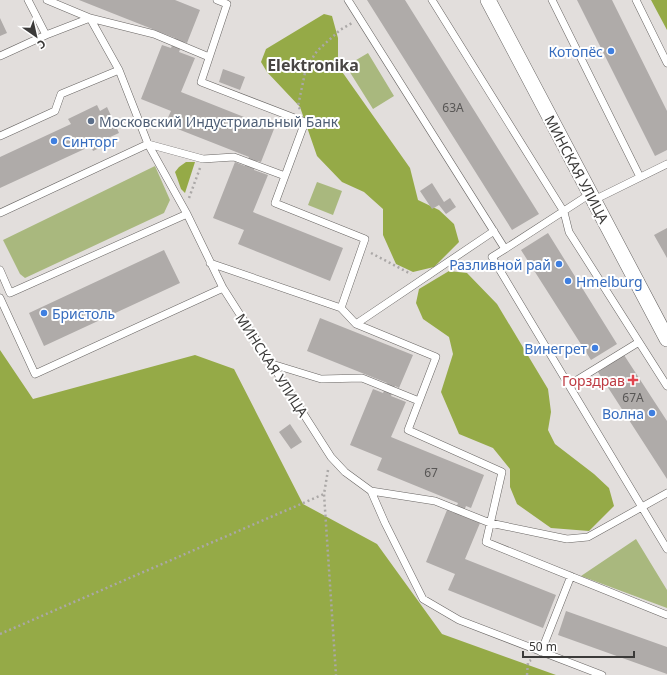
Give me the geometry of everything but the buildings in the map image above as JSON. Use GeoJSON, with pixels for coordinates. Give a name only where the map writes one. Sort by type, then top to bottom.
{"type":"FeatureCollection","features":[{"type":"Feature","properties":{"kind":"street","name":"МИНСКАЯ УЛИЦА"},"geometry":{"type":"LineString","coordinates":[[488,0],[667,339]]}},
{"type":"Feature","properties":{"kind":"lane"},"geometry":{"type":"LineString","coordinates":[[28,0],[46,35]]}},
{"type":"Feature","properties":{"kind":"lane"},"geometry":{"type":"LineString","coordinates":[[47,0],[90,18],[154,34],[210,57]]}},
{"type":"Feature","properties":{"kind":"lane"},"geometry":{"type":"LineString","coordinates":[[217,0],[227,4],[201,82],[305,122],[275,203],[365,239],[341,308]]}},
{"type":"Feature","properties":{"kind":"lane"},"geometry":{"type":"LineString","coordinates":[[348,0],[505,249]]}},
{"type":"Feature","properties":{"kind":"lane"},"geometry":{"type":"LineString","coordinates":[[432,0],[564,212],[569,232],[667,386]]}},
{"type":"Feature","properties":{"kind":"lane"},"geometry":{"type":"LineString","coordinates":[[552,0],[640,177]]}},
{"type":"Feature","properties":{"kind":"lane"},"geometry":{"type":"LineString","coordinates":[[636,0],[667,62]]}},
{"type":"Feature","properties":{"kind":"lane"},"geometry":{"type":"LineString","coordinates":[[0,56],[46,35],[90,18]]}},
{"type":"Feature","properties":{"kind":"lane","name":"МИНСКАЯ УЛИЦА"},"geometry":{"type":"LineString","coordinates":[[90,18],[119,70],[148,144],[186,212],[223,288],[331,457],[345,472],[371,491]]}},
{"type":"Feature","properties":{"kind":"lane"},"geometry":{"type":"LineString","coordinates":[[0,136],[55,110],[61,94],[119,70]]}},
{"type":"Feature","properties":{"kind":"lane"},"geometry":{"type":"LineString","coordinates":[[0,213],[148,144],[203,158],[234,157],[285,176]]}},
{"type":"Feature","properties":{"kind":"lane"},"geometry":{"type":"LineString","coordinates":[[667,164],[592,197],[564,212],[492,257],[667,549]]}},
{"type":"Feature","properties":{"kind":"lane"},"geometry":{"type":"LineString","coordinates":[[186,212],[0,298],[35,374],[223,288]]}},
{"type":"Feature","properties":{"kind":"lane"},"geometry":{"type":"LineString","coordinates":[[356,324],[494,232]]}},
{"type":"Feature","properties":{"kind":"lane"},"geometry":{"type":"LineString","coordinates":[[210,263],[341,308],[356,324],[436,357],[408,430],[502,472],[486,542],[667,615]]}},
{"type":"Feature","properties":{"kind":"lane"},"geometry":{"type":"LineString","coordinates":[[0,270],[10,293]]}},
{"type":"Feature","properties":{"kind":"lane"},"geometry":{"type":"LineString","coordinates":[[569,385],[639,342]]}},
{"type":"Feature","properties":{"kind":"lane"},"geometry":{"type":"LineString","coordinates":[[272,364],[321,379],[362,378],[419,401]]}},
{"type":"Feature","properties":{"kind":"lane"},"geometry":{"type":"LineString","coordinates":[[371,491],[435,501],[490,522],[567,539],[588,537],[667,493]]}},
{"type":"Feature","properties":{"kind":"lane"},"geometry":{"type":"LineString","coordinates":[[371,491],[385,523],[423,599],[459,620],[602,675]]}},
{"type":"Feature","properties":{"kind":"lane"},"geometry":{"type":"LineString","coordinates":[[541,652],[571,576]]}},
{"type":"Feature","properties":{"kind":"path"},"geometry":{"type":"LineString","coordinates":[[305,122],[298,106],[306,68],[324,43],[359,17]]}},
{"type":"Feature","properties":{"kind":"path"},"geometry":{"type":"LineString","coordinates":[[186,212],[203,158]]}},
{"type":"Feature","properties":{"kind":"path"},"geometry":{"type":"LineString","coordinates":[[362,248],[422,280]]}},
{"type":"Feature","properties":{"kind":"path"},"geometry":{"type":"LineString","coordinates":[[331,457],[324,494],[336,675]]}},
{"type":"Feature","properties":{"kind":"path"},"geometry":{"type":"LineString","coordinates":[[0,634],[324,494]]}},
{"type":"Feature","properties":{"kind":"path"},"geometry":{"type":"LineString","coordinates":[[527,675],[528,662],[541,652]]}},
{"type":"Feature","properties":{"kind":"green space"},"geometry":{"type":"Polygon","coordinates":[[[651,0],[667,0],[667,30],[651,0]]]}},
{"type":"Feature","properties":{"kind":"green space"},"geometry":{"type":"Polygon","coordinates":[[[324,14],[332,16],[338,38],[338,66],[410,168],[418,200],[439,210],[454,224],[459,242],[434,267],[413,272],[396,264],[383,235],[383,209],[364,192],[342,182],[317,156],[300,107],[267,72],[261,62],[266,49],[324,14]]]}},
{"type":"Feature","properties":{"kind":"green space"},"geometry":{"type":"Polygon","coordinates":[[[368,53],[394,96],[373,109],[346,66],[368,53]]]}},
{"type":"Feature","properties":{"kind":"green space"},"geometry":{"type":"Polygon","coordinates":[[[186,162],[195,162],[185,193],[181,189],[175,172],[186,162]]]}},
{"type":"Feature","properties":{"kind":"green space"},"geometry":{"type":"Polygon","coordinates":[[[155,166],[170,200],[164,213],[25,278],[20,274],[3,240],[155,166]]]}},
{"type":"Feature","properties":{"kind":"green space"},"geometry":{"type":"Polygon","coordinates":[[[317,182],[342,191],[333,215],[308,205],[317,182]]]}},
{"type":"Feature","properties":{"kind":"green space"},"geometry":{"type":"Polygon","coordinates":[[[449,271],[467,273],[497,304],[548,389],[551,412],[548,430],[555,444],[594,474],[609,488],[614,506],[589,531],[551,528],[517,504],[510,487],[510,469],[493,448],[459,434],[441,392],[453,354],[449,337],[423,319],[416,303],[419,289],[449,271]]]}},
{"type":"Feature","properties":{"kind":"green space"},"geometry":{"type":"Polygon","coordinates":[[[0,350],[33,399],[195,355],[234,369],[303,504],[377,544],[442,634],[556,675],[0,675],[0,350]]]}},
{"type":"Feature","properties":{"kind":"green space"},"geometry":{"type":"Polygon","coordinates":[[[636,539],[667,590],[667,608],[581,576],[636,539]]]}},
{"type":"Feature","properties":{"kind":"place","name":"Котопёс"},"geometry":{"type":"Point","coordinates":[611,51]}},
{"type":"Feature","properties":{"kind":"place","name":"Московский Индустриальный Банк"},"geometry":{"type":"Point","coordinates":[91,121]}},
{"type":"Feature","properties":{"kind":"place","name":"Синторг"},"geometry":{"type":"Point","coordinates":[54,141]}},
{"type":"Feature","properties":{"kind":"place","name":"Разливной рай"},"geometry":{"type":"Point","coordinates":[559,264]}},
{"type":"Feature","properties":{"kind":"place","name":"Hmelburg"},"geometry":{"type":"Point","coordinates":[568,281]}},
{"type":"Feature","properties":{"kind":"place","name":"Бристоль"},"geometry":{"type":"Point","coordinates":[44,313]}},
{"type":"Feature","properties":{"kind":"place","name":"Винегрет"},"geometry":{"type":"Point","coordinates":[595,348]}},
{"type":"Feature","properties":{"kind":"place","name":"Горздрав"},"geometry":{"type":"Point","coordinates":[633,380]}},
{"type":"Feature","properties":{"kind":"place","name":"Волна"},"geometry":{"type":"Point","coordinates":[652,413]}},
{"type":"Feature","properties":{"kind":"district","name":"Elektronika"},"geometry":{"type":"Point","coordinates":[313,65]}}]}
